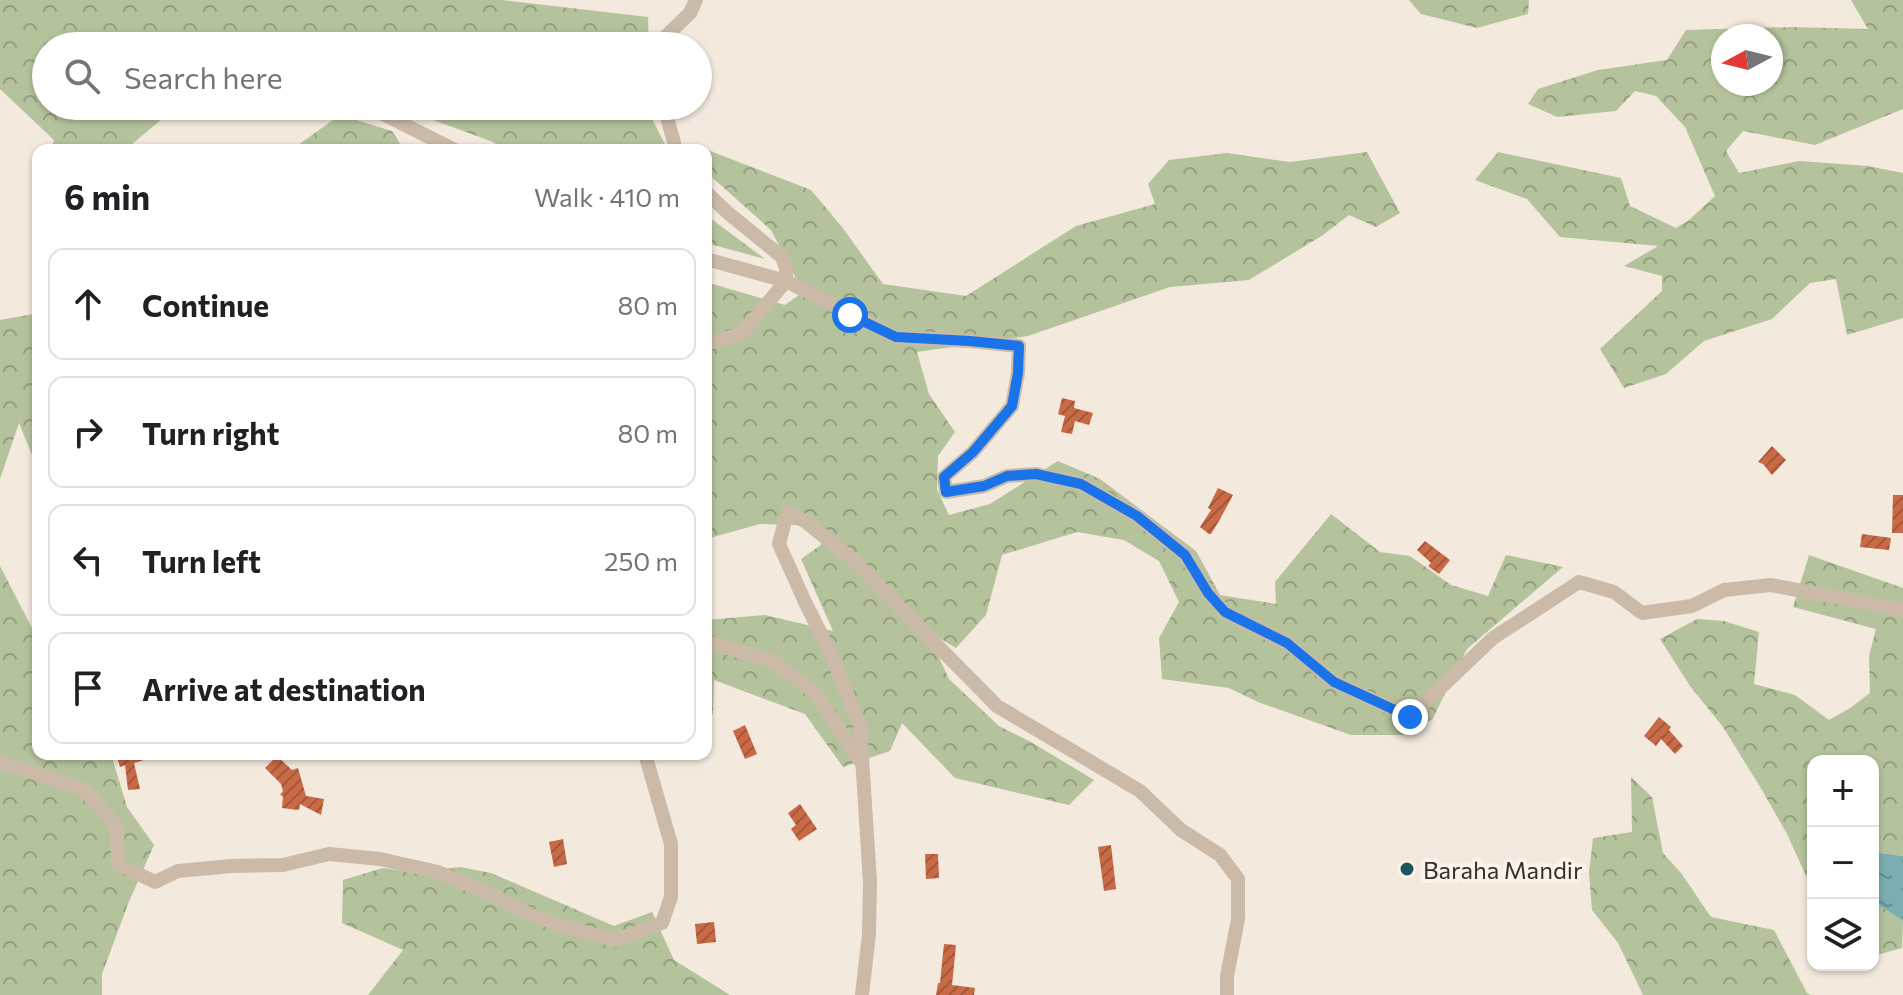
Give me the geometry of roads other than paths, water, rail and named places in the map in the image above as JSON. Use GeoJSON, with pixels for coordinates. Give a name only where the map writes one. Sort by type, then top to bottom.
{"type":"FeatureCollection","features":[{"type":"Feature","properties":{"kind":"street"},"geometry":{"type":"LineString","coordinates":[[670,32],[690,13],[696,0]]}},
{"type":"Feature","properties":{"kind":"street"},"geometry":{"type":"LineString","coordinates":[[395,120],[443,144]]}},
{"type":"Feature","properties":{"kind":"street"},"geometry":{"type":"LineString","coordinates":[[668,120],[674,144]]}},
{"type":"Feature","properties":{"kind":"street"},"geometry":{"type":"LineString","coordinates":[[712,198],[782,257],[786,268],[786,281],[744,331],[712,342]]}},
{"type":"Feature","properties":{"kind":"street"},"geometry":{"type":"LineString","coordinates":[[712,261],[786,281],[896,337],[1019,346],[1012,406],[973,452],[944,477],[946,492],[984,486],[1007,476],[1036,474],[1081,484],[1137,516],[1185,555],[1208,593],[1225,612],[1287,643],[1334,682],[1410,717],[1493,638],[1579,582],[1614,592],[1642,613],[1692,606],[1724,590],[1771,585],[1903,610]]}},
{"type":"Feature","properties":{"kind":"street"},"geometry":{"type":"LineString","coordinates":[[862,995],[869,934],[870,882],[860,726],[830,652],[779,544],[787,513],[805,521],[851,558],[997,706],[1140,791],[1181,830],[1220,855],[1238,879],[1238,919],[1227,976],[1227,995]]}},
{"type":"Feature","properties":{"kind":"street"},"geometry":{"type":"LineString","coordinates":[[712,644],[773,661],[816,694],[862,765]]}},
{"type":"Feature","properties":{"kind":"street"},"geometry":{"type":"LineString","coordinates":[[0,762],[83,789],[117,826],[118,864],[155,882],[178,871],[283,865],[329,854],[380,859],[438,872],[531,915],[615,940],[662,923],[671,897],[671,844],[647,760]]}},
{"type":"Feature","properties":{"kind":"water"},"geometry":{"type":"Polygon","coordinates":[[[1879,853],[1903,856],[1903,921],[1879,905],[1879,853]]]}},
{"type":"Feature","properties":{"kind":"place","name":"Baraha Mandir"},"geometry":{"type":"Point","coordinates":[1407,869]}}]}
